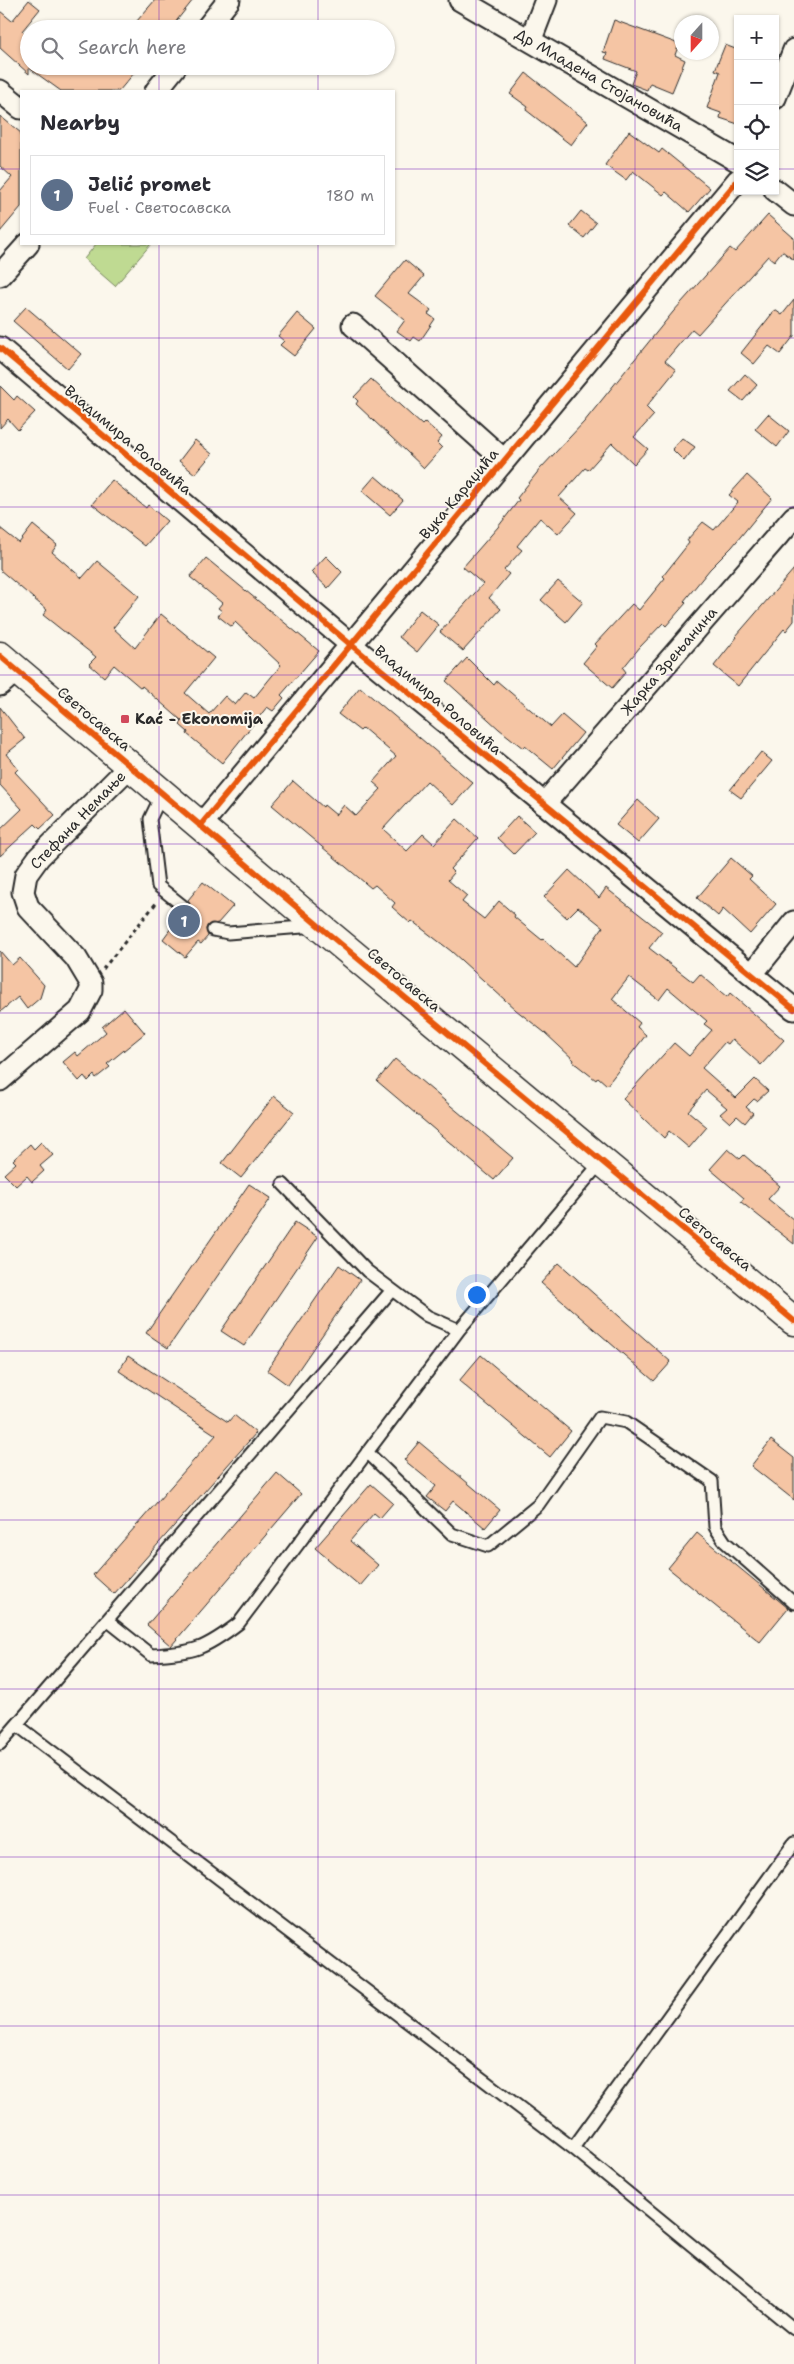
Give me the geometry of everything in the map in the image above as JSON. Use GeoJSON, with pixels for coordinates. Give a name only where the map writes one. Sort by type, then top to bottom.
{"type":"FeatureCollection","features":[{"type":"Feature","properties":{"kind":"main road","name":"Светосавска"},"geometry":{"type":"LineString","coordinates":[[6,670],[130,766],[319,926],[794,1321]]}},
{"type":"Feature","properties":{"kind":"street"},"geometry":{"type":"LineString","coordinates":[[213,20],[229,0]]}},
{"type":"Feature","properties":{"kind":"street","name":"Др Младена Стојановића"},"geometry":{"type":"LineString","coordinates":[[460,0],[531,39],[734,159]]}},
{"type":"Feature","properties":{"kind":"street"},"geometry":{"type":"LineString","coordinates":[[531,39],[546,0]]}},
{"type":"Feature","properties":{"kind":"street"},"geometry":{"type":"LineString","coordinates":[[779,88],[794,50]]}},
{"type":"Feature","properties":{"kind":"street"},"geometry":{"type":"LineString","coordinates":[[157,90],[169,75]]}},
{"type":"Feature","properties":{"kind":"street"},"geometry":{"type":"LineString","coordinates":[[0,91],[20,107]]}},
{"type":"Feature","properties":{"kind":"street","name":"Вука Караџића"},"geometry":{"type":"LineString","coordinates":[[200,826],[734,185]]}},
{"type":"Feature","properties":{"kind":"street"},"geometry":{"type":"LineString","coordinates":[[779,193],[794,205]]}},
{"type":"Feature","properties":{"kind":"street"},"geometry":{"type":"LineString","coordinates":[[0,275],[27,245]]}},
{"type":"Feature","properties":{"kind":"street"},"geometry":{"type":"LineString","coordinates":[[353,325],[504,460]]}},
{"type":"Feature","properties":{"kind":"street","name":"Владимира Роловића"},"geometry":{"type":"LineString","coordinates":[[0,348],[350,644],[794,1010]]}},
{"type":"Feature","properties":{"kind":"street","name":"Жарка Зрењанина"},"geometry":{"type":"LineString","coordinates":[[544,804],[794,517]]}},
{"type":"Feature","properties":{"kind":"street","name":"Стефана Немање"},"geometry":{"type":"LineString","coordinates":[[91,983],[76,958],[28,907],[22,892],[23,884],[26,875],[39,857],[130,766]]}},
{"type":"Feature","properties":{"kind":"street"},"geometry":{"type":"LineString","coordinates":[[752,974],[794,922]]}},
{"type":"Feature","properties":{"kind":"street"},"geometry":{"type":"LineString","coordinates":[[0,1080],[80,1011],[89,997],[91,983]]}},
{"type":"Feature","properties":{"kind":"lane"},"geometry":{"type":"LineString","coordinates":[[162,794],[150,819],[158,886],[183,906]]}},
{"type":"Feature","properties":{"kind":"lane"},"geometry":{"type":"LineString","coordinates":[[213,930],[228,933],[319,926]]}},
{"type":"Feature","properties":{"kind":"lane"},"geometry":{"type":"LineString","coordinates":[[107,1620],[151,1655],[184,1654],[212,1643],[239,1623],[459,1330],[602,1161]]}},
{"type":"Feature","properties":{"kind":"lane"},"geometry":{"type":"LineString","coordinates":[[283,1184],[367,1271],[427,1316],[459,1330]]}},
{"type":"Feature","properties":{"kind":"lane"},"geometry":{"type":"LineString","coordinates":[[0,1744],[392,1290]]}},
{"type":"Feature","properties":{"kind":"lane"},"geometry":{"type":"LineString","coordinates":[[367,1452],[452,1534],[488,1546],[538,1505],[600,1417],[626,1422],[712,1482],[715,1526],[725,1542],[794,1603]]}},
{"type":"Feature","properties":{"kind":"lane"},"geometry":{"type":"LineString","coordinates":[[16,1725],[573,2148],[794,2329]]}},
{"type":"Feature","properties":{"kind":"lane"},"geometry":{"type":"LineString","coordinates":[[573,2148],[794,1843]]}},
{"type":"Feature","properties":{"kind":"path"},"geometry":{"type":"LineString","coordinates":[[91,983],[166,892]]}},
{"type":"Feature","properties":{"kind":"green space"},"geometry":{"type":"Polygon","coordinates":[[[95,245],[150,245],[115,286],[84,259],[95,245]]]}},
{"type":"Feature","properties":{"kind":"building"},"geometry":{"type":"Polygon","coordinates":[[[29,0],[40,9],[31,20],[20,20],[20,66],[0,48],[0,11],[12,21],[29,0]]]}},
{"type":"Feature","properties":{"kind":"building"},"geometry":{"type":"Polygon","coordinates":[[[155,0],[193,0],[177,20],[138,20],[155,0]]]}},
{"type":"Feature","properties":{"kind":"building"},"geometry":{"type":"Polygon","coordinates":[[[614,20],[674,42],[674,60],[685,60],[672,92],[650,83],[647,90],[631,84],[636,71],[605,59],[607,53],[603,52],[614,20]]]}},
{"type":"Feature","properties":{"kind":"building"},"geometry":{"type":"Polygon","coordinates":[[[725,45],[734,48],[734,123],[720,118],[721,113],[707,108],[720,72],[715,70],[725,45]]]}},
{"type":"Feature","properties":{"kind":"building"},"geometry":{"type":"Polygon","coordinates":[[[526,73],[588,122],[571,145],[526,110],[528,107],[510,94],[526,73]]]}},
{"type":"Feature","properties":{"kind":"building"},"geometry":{"type":"Polygon","coordinates":[[[39,75],[132,75],[120,90],[60,90],[39,75]]]}},
{"type":"Feature","properties":{"kind":"building"},"geometry":{"type":"Polygon","coordinates":[[[0,116],[20,132],[20,208],[0,232],[0,191],[12,177],[0,166],[0,116]]]}},
{"type":"Feature","properties":{"kind":"building"},"geometry":{"type":"Polygon","coordinates":[[[629,131],[659,153],[662,149],[710,188],[689,212],[666,192],[663,195],[633,171],[626,180],[605,165],[629,131]]]}},
{"type":"Feature","properties":{"kind":"building"},"geometry":{"type":"Polygon","coordinates":[[[581,211],[596,223],[584,238],[569,226],[581,211]]]}},
{"type":"Feature","properties":{"kind":"building"},"geometry":{"type":"Polygon","coordinates":[[[768,215],[794,238],[794,260],[782,251],[774,261],[768,256],[698,334],[692,329],[665,361],[676,370],[646,407],[654,415],[634,437],[648,449],[634,464],[612,443],[588,470],[585,468],[559,497],[577,513],[558,534],[540,518],[517,546],[522,550],[504,570],[509,574],[489,598],[501,609],[463,651],[440,632],[483,584],[463,567],[498,527],[519,500],[517,498],[540,469],[584,422],[673,312],[730,248],[735,252],[768,215]]]}},
{"type":"Feature","properties":{"kind":"building"},"geometry":{"type":"Polygon","coordinates":[[[405,260],[424,276],[409,294],[431,310],[428,314],[435,319],[420,341],[414,337],[411,341],[397,331],[405,320],[375,296],[405,260]]]}},
{"type":"Feature","properties":{"kind":"building"},"geometry":{"type":"Polygon","coordinates":[[[794,300],[794,336],[780,354],[769,346],[754,364],[741,353],[775,310],[782,315],[794,300]]]}},
{"type":"Feature","properties":{"kind":"building"},"geometry":{"type":"Polygon","coordinates":[[[26,307],[81,354],[68,369],[13,321],[26,307]]]}},
{"type":"Feature","properties":{"kind":"building"},"geometry":{"type":"Polygon","coordinates":[[[297,313],[316,329],[294,356],[280,345],[284,341],[278,336],[297,313]]]}},
{"type":"Feature","properties":{"kind":"building"},"geometry":{"type":"Polygon","coordinates":[[[745,374],[757,385],[743,401],[730,391],[745,374]]]}},
{"type":"Feature","properties":{"kind":"building"},"geometry":{"type":"Polygon","coordinates":[[[371,379],[422,425],[425,422],[442,437],[437,443],[442,448],[424,468],[356,404],[358,401],[354,397],[371,379]]]}},
{"type":"Feature","properties":{"kind":"building"},"geometry":{"type":"Polygon","coordinates":[[[0,386],[14,400],[17,396],[35,412],[18,430],[8,419],[0,428],[0,386]]]}},
{"type":"Feature","properties":{"kind":"building"},"geometry":{"type":"Polygon","coordinates":[[[768,414],[789,431],[777,447],[755,429],[768,414]]]}},
{"type":"Feature","properties":{"kind":"building"},"geometry":{"type":"Polygon","coordinates":[[[682,438],[695,447],[684,461],[672,449],[682,438]]]}},
{"type":"Feature","properties":{"kind":"building"},"geometry":{"type":"Polygon","coordinates":[[[195,440],[212,454],[195,474],[179,461],[195,440]]]}},
{"type":"Feature","properties":{"kind":"building"},"geometry":{"type":"Polygon","coordinates":[[[747,475],[772,498],[732,547],[710,569],[684,601],[686,603],[666,626],[663,623],[640,647],[623,668],[626,672],[612,688],[583,663],[597,646],[595,644],[632,604],[639,610],[665,578],[663,576],[689,543],[687,540],[703,522],[714,530],[738,502],[729,495],[747,475]]]}},
{"type":"Feature","properties":{"kind":"building"},"geometry":{"type":"Polygon","coordinates":[[[375,476],[403,500],[390,515],[362,491],[375,476]]]}},
{"type":"Feature","properties":{"kind":"building"},"geometry":{"type":"Polygon","coordinates":[[[112,480],[146,508],[148,505],[167,521],[145,546],[92,504],[112,480]]]}},
{"type":"Feature","properties":{"kind":"building"},"geometry":{"type":"Polygon","coordinates":[[[33,525],[57,545],[52,552],[82,578],[97,561],[139,596],[113,628],[135,648],[161,614],[214,658],[185,693],[209,714],[225,696],[235,705],[246,692],[254,698],[281,665],[235,622],[232,627],[218,616],[222,611],[218,608],[222,603],[190,577],[206,558],[319,651],[281,695],[284,698],[273,711],[267,707],[222,763],[187,734],[188,732],[180,725],[182,721],[142,686],[141,688],[114,665],[104,677],[89,664],[96,657],[43,615],[47,610],[0,570],[0,528],[19,543],[33,525]]]}},
{"type":"Feature","properties":{"kind":"building"},"geometry":{"type":"Polygon","coordinates":[[[326,556],[342,572],[328,588],[311,572],[326,556]]]}},
{"type":"Feature","properties":{"kind":"building"},"geometry":{"type":"Polygon","coordinates":[[[794,569],[794,621],[786,631],[784,629],[738,686],[714,666],[736,636],[794,569]]]}},
{"type":"Feature","properties":{"kind":"building"},"geometry":{"type":"Polygon","coordinates":[[[558,581],[583,602],[566,622],[541,600],[558,581]]]}},
{"type":"Feature","properties":{"kind":"building"},"geometry":{"type":"Polygon","coordinates":[[[420,610],[439,625],[417,652],[399,637],[420,610]]]}},
{"type":"Feature","properties":{"kind":"building"},"geometry":{"type":"Polygon","coordinates":[[[467,658],[494,685],[497,681],[551,727],[562,715],[583,733],[553,769],[525,746],[523,748],[499,729],[446,681],[467,658]]]}},
{"type":"Feature","properties":{"kind":"building"},"geometry":{"type":"Polygon","coordinates":[[[360,687],[473,783],[453,805],[427,781],[383,829],[407,851],[423,834],[434,844],[457,819],[478,838],[450,869],[454,873],[448,880],[467,896],[462,902],[484,919],[499,901],[515,915],[514,917],[543,939],[574,967],[603,927],[578,907],[567,918],[544,897],[569,870],[599,898],[606,888],[662,932],[649,948],[693,982],[700,974],[727,997],[730,993],[784,1040],[761,1065],[732,1039],[728,1044],[725,1042],[702,1068],[736,1098],[755,1079],[768,1091],[757,1101],[754,1099],[746,1107],[753,1113],[745,1123],[737,1116],[730,1123],[720,1114],[727,1108],[706,1090],[688,1111],[707,1127],[689,1148],[669,1131],[664,1138],[623,1099],[674,1043],[689,1056],[712,1030],[704,1024],[707,1021],[668,988],[659,1000],[629,977],[612,999],[640,1023],[637,1027],[646,1035],[607,1085],[598,1077],[596,1080],[573,1062],[574,1060],[544,1032],[516,1010],[451,951],[412,921],[410,923],[392,907],[395,903],[375,885],[371,888],[272,805],[293,781],[323,807],[324,805],[336,815],[344,805],[356,816],[381,789],[373,782],[396,756],[363,728],[360,731],[338,714],[360,687]]]}},
{"type":"Feature","properties":{"kind":"building"},"geometry":{"type":"Polygon","coordinates":[[[0,707],[25,739],[6,754],[18,769],[15,772],[55,815],[40,829],[35,824],[0,856],[0,830],[22,809],[0,785],[0,707]]]}},
{"type":"Feature","properties":{"kind":"building"},"geometry":{"type":"Polygon","coordinates":[[[761,752],[772,761],[741,798],[730,790],[761,752]]]}},
{"type":"Feature","properties":{"kind":"building"},"geometry":{"type":"Polygon","coordinates":[[[638,800],[659,819],[638,843],[616,825],[638,800]]]}},
{"type":"Feature","properties":{"kind":"building"},"geometry":{"type":"Polygon","coordinates":[[[517,816],[535,832],[514,854],[497,838],[517,816]]]}},
{"type":"Feature","properties":{"kind":"building"},"geometry":{"type":"Polygon","coordinates":[[[731,858],[752,876],[749,879],[776,904],[750,934],[723,909],[718,916],[697,898],[731,858]]]}},
{"type":"Feature","properties":{"kind":"building"},"geometry":{"type":"Polygon","coordinates":[[[203,882],[233,906],[218,923],[208,925],[206,929],[208,936],[201,944],[198,942],[185,957],[163,939],[174,924],[171,921],[178,912],[185,913],[189,910],[190,904],[188,900],[203,882]]]}},
{"type":"Feature","properties":{"kind":"building"},"geometry":{"type":"Polygon","coordinates":[[[0,951],[12,965],[20,958],[44,985],[40,998],[27,1009],[18,997],[0,1012],[0,951]]]}},
{"type":"Feature","properties":{"kind":"building"},"geometry":{"type":"Polygon","coordinates":[[[124,1008],[145,1033],[107,1064],[110,1067],[96,1078],[94,1075],[88,1081],[84,1076],[79,1081],[63,1062],[75,1052],[78,1056],[106,1032],[102,1027],[124,1008]]]}},
{"type":"Feature","properties":{"kind":"building"},"geometry":{"type":"Polygon","coordinates":[[[395,1059],[513,1158],[494,1180],[377,1081],[395,1059]]]}},
{"type":"Feature","properties":{"kind":"building"},"geometry":{"type":"Polygon","coordinates":[[[274,1096],[294,1112],[241,1178],[222,1163],[274,1096]]]}},
{"type":"Feature","properties":{"kind":"building"},"geometry":{"type":"Polygon","coordinates":[[[41,1142],[53,1155],[40,1166],[44,1171],[32,1182],[27,1176],[16,1186],[4,1174],[16,1163],[13,1160],[30,1144],[34,1149],[41,1142]]]}},
{"type":"Feature","properties":{"kind":"building"},"geometry":{"type":"Polygon","coordinates":[[[728,1149],[740,1159],[744,1155],[780,1186],[768,1199],[794,1220],[794,1244],[741,1202],[744,1198],[710,1169],[728,1149]]]}},
{"type":"Feature","properties":{"kind":"building"},"geometry":{"type":"Polygon","coordinates":[[[249,1184],[271,1198],[168,1348],[146,1333],[249,1184]]]}},
{"type":"Feature","properties":{"kind":"building"},"geometry":{"type":"Polygon","coordinates":[[[295,1222],[318,1237],[244,1346],[221,1331],[295,1222]]]}},
{"type":"Feature","properties":{"kind":"building"},"geometry":{"type":"Polygon","coordinates":[[[559,1263],[671,1362],[654,1381],[541,1283],[559,1263]]]}},
{"type":"Feature","properties":{"kind":"building"},"geometry":{"type":"Polygon","coordinates":[[[339,1265],[360,1280],[288,1385],[267,1370],[339,1265]]]}},
{"type":"Feature","properties":{"kind":"building"},"geometry":{"type":"Polygon","coordinates":[[[481,1355],[571,1431],[550,1457],[459,1381],[481,1355]]]}},
{"type":"Feature","properties":{"kind":"building"},"geometry":{"type":"Polygon","coordinates":[[[128,1356],[228,1422],[234,1415],[256,1433],[114,1594],[93,1575],[216,1435],[119,1371],[128,1356]]]}},
{"type":"Feature","properties":{"kind":"building"},"geometry":{"type":"Polygon","coordinates":[[[771,1440],[794,1458],[794,1500],[751,1466],[771,1440]]]}},
{"type":"Feature","properties":{"kind":"building"},"geometry":{"type":"Polygon","coordinates":[[[419,1442],[500,1510],[485,1528],[453,1501],[445,1511],[427,1497],[436,1486],[404,1460],[419,1442]]]}},
{"type":"Feature","properties":{"kind":"building"},"geometry":{"type":"Polygon","coordinates":[[[277,1473],[301,1494],[171,1646],[147,1625],[277,1473]]]}},
{"type":"Feature","properties":{"kind":"building"},"geometry":{"type":"Polygon","coordinates":[[[371,1484],[393,1503],[380,1518],[374,1513],[350,1541],[378,1565],[360,1586],[315,1548],[371,1484]]]}},
{"type":"Feature","properties":{"kind":"building"},"geometry":{"type":"Polygon","coordinates":[[[697,1533],[788,1608],[760,1642],[668,1568],[697,1533]]]}},
{"type":"Feature","properties":{"kind":"cycle path"},"geometry":{"type":"LineString","coordinates":[[200,826],[734,185]]}},
{"type":"Feature","properties":{"kind":"cycle path"},"geometry":{"type":"LineString","coordinates":[[0,348],[350,644],[794,1009]]}},
{"type":"Feature","properties":{"kind":"cycle path"},"geometry":{"type":"LineString","coordinates":[[0,656],[319,926],[794,1321]]}},
{"type":"Feature","properties":{"kind":"place","name":"Kać - Ekonomija"},"geometry":{"type":"Point","coordinates":[125,719]}},
{"type":"Feature","properties":{"kind":"place","name":"Jelić promet"},"geometry":{"type":"Point","coordinates":[184,921]}}]}
